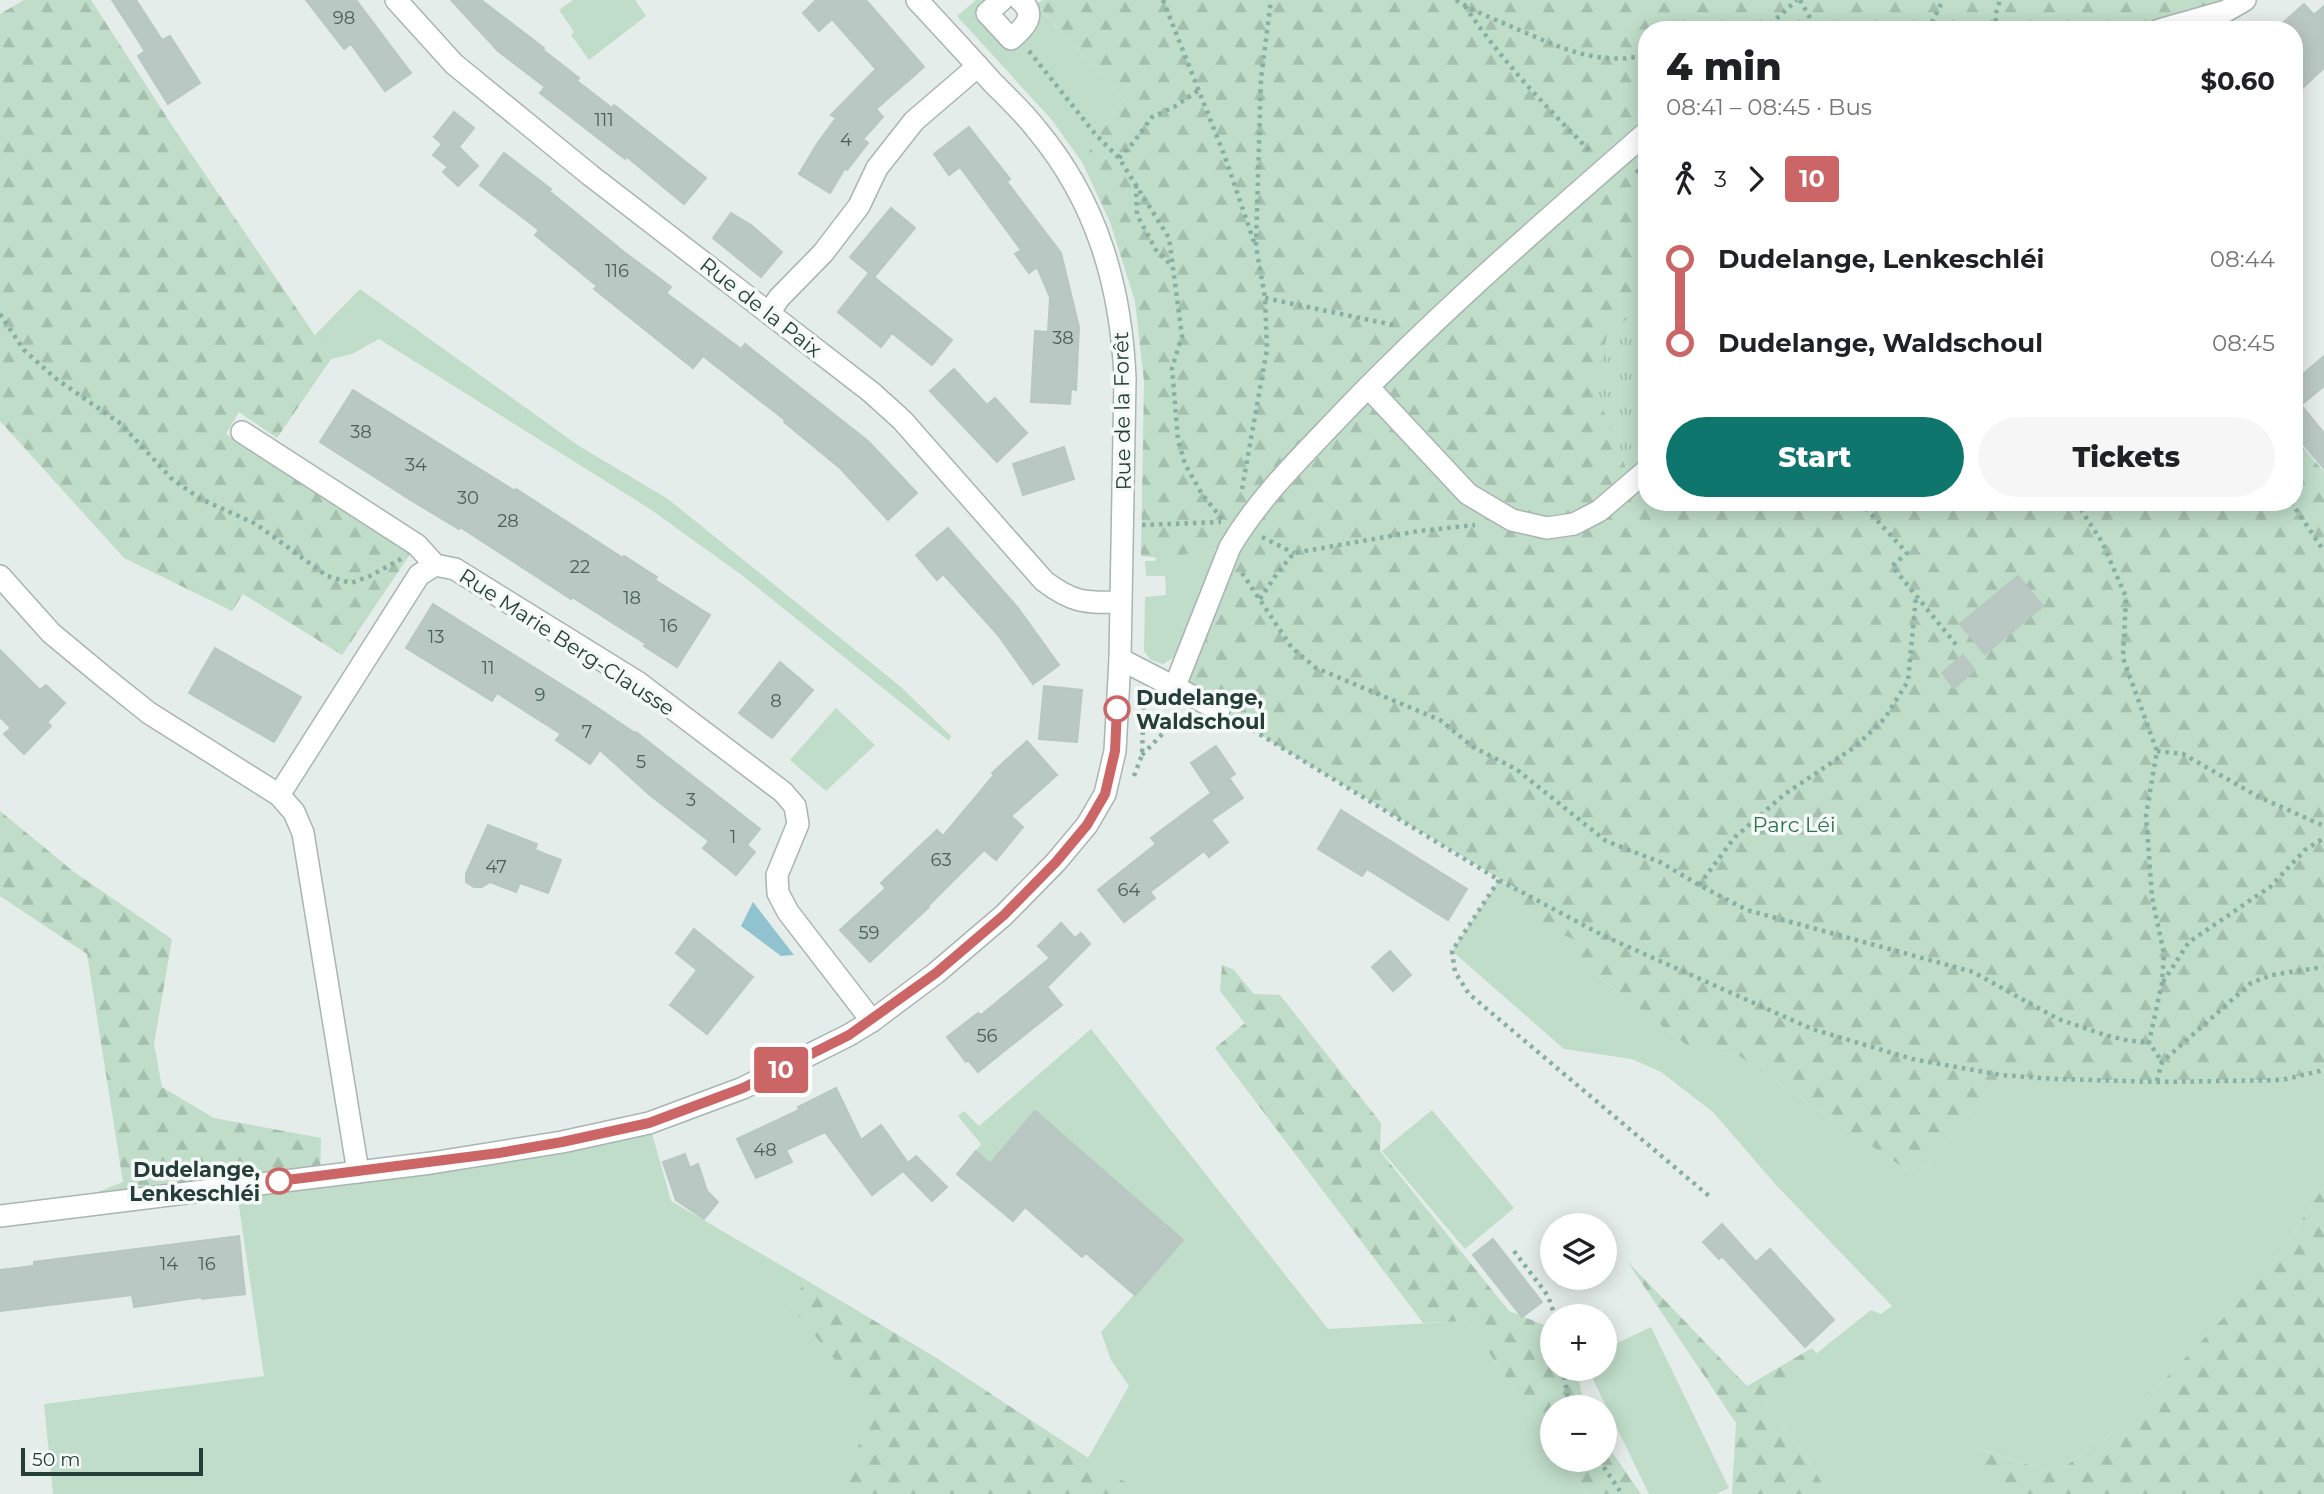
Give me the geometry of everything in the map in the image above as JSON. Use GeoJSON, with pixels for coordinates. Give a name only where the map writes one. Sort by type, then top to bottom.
{"type":"FeatureCollection","features":[{"type":"Feature","properties":{"kind":"street","name":"Rue de la Paix"},"geometry":{"type":"LineString","coordinates":[[396,0],[454,64],[590,175],[902,420],[1044,581],[1061,594],[1080,601],[1120,602]]}},
{"type":"Feature","properties":{"kind":"street","name":"Rue de la Forêt"},"geometry":{"type":"LineString","coordinates":[[0,1216],[358,1172],[562,1142],[649,1123],[743,1088],[872,1021],[936,973],[1004,915],[1056,862],[1087,825],[1105,794],[1115,751],[1120,659],[1125,378],[1123,333],[1110,267],[1094,223],[1066,170],[1038,130],[917,0]]}},
{"type":"Feature","properties":{"kind":"street"},"geometry":{"type":"LineString","coordinates":[[1002,0],[987,13],[1011,39],[1029,19],[1029,10],[1020,0]]}},
{"type":"Feature","properties":{"kind":"street"},"geometry":{"type":"LineString","coordinates":[[2191,21],[2226,11],[2245,0]]}},
{"type":"Feature","properties":{"kind":"street"},"geometry":{"type":"LineString","coordinates":[[769,313],[779,298],[823,253],[859,206],[877,168],[914,121],[978,66]]}},
{"type":"Feature","properties":{"kind":"street"},"geometry":{"type":"LineString","coordinates":[[1175,686],[1230,547],[1233,525],[1424,331],[1638,140]]}},
{"type":"Feature","properties":{"kind":"street"},"geometry":{"type":"LineString","coordinates":[[1368,387],[1468,495],[1512,520],[1547,528],[1574,524],[1599,511],[1638,478]]}},
{"type":"Feature","properties":{"kind":"street","name":"Rue Marie Berg-Clausse"},"geometry":{"type":"LineString","coordinates":[[242,432],[418,545],[435,565],[455,569],[639,683],[783,792],[795,806],[798,824],[777,875],[778,893],[788,912],[872,1021]]}},
{"type":"Feature","properties":{"kind":"street","name":"Rue Marie Berg-Clausse"},"geometry":{"type":"LineString","coordinates":[[279,795],[419,575],[435,565]]}},
{"type":"Feature","properties":{"kind":"street"},"geometry":{"type":"LineString","coordinates":[[0,576],[51,633],[149,713],[279,795],[294,812],[303,833],[358,1172]]}},
{"type":"Feature","properties":{"kind":"street"},"geometry":{"type":"LineString","coordinates":[[1120,659],[1219,710]]}},
{"type":"Feature","properties":{"kind":"path"},"geometry":{"type":"LineString","coordinates":[[1163,0],[1225,157],[1256,246],[1265,298],[1267,349],[1233,525]]}},
{"type":"Feature","properties":{"kind":"path"},"geometry":{"type":"LineString","coordinates":[[1256,246],[1261,78],[1271,0]]}},
{"type":"Feature","properties":{"kind":"path"},"geometry":{"type":"LineString","coordinates":[[1456,0],[1570,52],[1605,58],[1638,57]]}},
{"type":"Feature","properties":{"kind":"path"},"geometry":{"type":"LineString","coordinates":[[1774,21],[1799,0],[1812,21]]}},
{"type":"Feature","properties":{"kind":"path"},"geometry":{"type":"LineString","coordinates":[[1932,21],[1943,0]]}},
{"type":"Feature","properties":{"kind":"path"},"geometry":{"type":"LineString","coordinates":[[1996,21],[2000,0]]}},
{"type":"Feature","properties":{"kind":"path"},"geometry":{"type":"LineString","coordinates":[[1465,6],[1484,35],[1606,168]]}},
{"type":"Feature","properties":{"kind":"path"},"geometry":{"type":"LineString","coordinates":[[1016,35],[1096,135],[1119,158],[1169,238],[1182,336],[1172,369],[1178,440],[1185,464],[1202,494],[1233,525],[1294,553],[1419,531],[1512,520]]}},
{"type":"Feature","properties":{"kind":"path"},"geometry":{"type":"LineString","coordinates":[[1119,158],[1133,144],[1152,117],[1174,107],[1199,90]]}},
{"type":"Feature","properties":{"kind":"path"},"geometry":{"type":"LineString","coordinates":[[1136,183],[1137,215],[1156,250],[1173,266]]}},
{"type":"Feature","properties":{"kind":"path"},"geometry":{"type":"LineString","coordinates":[[1265,298],[1424,331]]}},
{"type":"Feature","properties":{"kind":"path"},"geometry":{"type":"LineString","coordinates":[[0,314],[24,350],[55,377],[121,424],[171,478],[199,498],[256,524],[327,576],[351,583],[405,557],[435,565]]}},
{"type":"Feature","properties":{"kind":"path"},"geometry":{"type":"LineString","coordinates":[[1868,511],[1907,552],[1892,566],[1958,647]]}},
{"type":"Feature","properties":{"kind":"path"},"geometry":{"type":"LineString","coordinates":[[2082,511],[2102,542],[2126,597],[2123,659],[2157,751],[2146,815],[2152,897],[2164,954],[2162,983],[2149,1042],[2162,1062]]}},
{"type":"Feature","properties":{"kind":"path"},"geometry":{"type":"LineString","coordinates":[[2297,511],[2324,551]]}},
{"type":"Feature","properties":{"kind":"path"},"geometry":{"type":"LineString","coordinates":[[1122,525],[1233,525]]}},
{"type":"Feature","properties":{"kind":"path"},"geometry":{"type":"LineString","coordinates":[[1230,547],[1245,579],[1292,648],[1316,668],[1440,720],[1473,747],[1516,769],[1606,841],[1660,862],[1699,886],[1747,910],[1973,972],[2058,1019],[2105,1035],[2149,1042]]}},
{"type":"Feature","properties":{"kind":"path"},"geometry":{"type":"LineString","coordinates":[[1260,599],[1294,553]]}},
{"type":"Feature","properties":{"kind":"path"},"geometry":{"type":"LineString","coordinates":[[1699,886],[1735,837],[1785,793],[1856,746],[1885,718],[1909,681],[1916,596]]}},
{"type":"Feature","properties":{"kind":"path"},"geometry":{"type":"LineString","coordinates":[[1142,755],[1145,670]]}},
{"type":"Feature","properties":{"kind":"path"},"geometry":{"type":"LineString","coordinates":[[1219,710],[1499,880],[1604,936],[1812,1028],[1912,1059],[2001,1075],[2157,1082],[2282,1080],[2324,1070]]}},
{"type":"Feature","properties":{"kind":"path"},"geometry":{"type":"LineString","coordinates":[[1133,764],[1172,724],[1196,718]]}},
{"type":"Feature","properties":{"kind":"path"},"geometry":{"type":"LineString","coordinates":[[2157,751],[2183,754],[2259,797],[2324,826]]}},
{"type":"Feature","properties":{"kind":"path"},"geometry":{"type":"LineString","coordinates":[[2162,983],[2189,942],[2270,887],[2305,850],[2324,838]]}},
{"type":"Feature","properties":{"kind":"path"},"geometry":{"type":"LineString","coordinates":[[1499,880],[1452,951],[1455,972],[1469,994],[1709,1196]]}},
{"type":"Feature","properties":{"kind":"path"},"geometry":{"type":"LineString","coordinates":[[2157,1082],[2162,1062],[2252,983],[2272,975],[2323,967]]}},
{"type":"Feature","properties":{"kind":"path"},"geometry":{"type":"LineString","coordinates":[[1514,1251],[1548,1296],[1551,1304]]}},
{"type":"Feature","properties":{"kind":"path"},"geometry":{"type":"LineString","coordinates":[[1608,1472],[1622,1494]]}},
{"type":"Feature","properties":{"kind":"green space"},"geometry":{"type":"Polygon","coordinates":[[[24,0],[91,0],[175,130],[331,359],[277,438],[239,412],[226,434],[411,553],[342,655],[243,594],[232,611],[124,558],[0,421],[0,14],[24,0]]]}},
{"type":"Feature","properties":{"kind":"green space"},"geometry":{"type":"Polygon","coordinates":[[[573,0],[635,0],[646,16],[589,60],[571,35],[574,32],[559,10],[573,0]]]}},
{"type":"Feature","properties":{"kind":"green space"},"geometry":{"type":"Polygon","coordinates":[[[976,0],[1002,0],[987,14],[1011,39],[1032,0],[1123,99],[1082,162],[1051,119],[957,16],[976,0]]]}},
{"type":"Feature","properties":{"kind":"green space","name":"Parc Léi"},"geometry":{"type":"Polygon","coordinates":[[[1043,0],[2245,0],[2185,21],[1638,21],[1638,511],[2303,511],[2303,448],[2324,472],[2324,1070],[2282,1080],[2157,1082],[2001,1075],[1917,1177],[1736,1054],[1694,1051],[1572,956],[1590,946],[1517,916],[1509,899],[1515,888],[1175,686],[1229,547],[1163,558],[1141,556],[1144,381],[1135,301],[1110,222],[1082,162],[1123,99],[1036,4],[1043,0]]]}},
{"type":"Feature","properties":{"kind":"green space"},"geometry":{"type":"Polygon","coordinates":[[[360,289],[579,446],[668,499],[901,687],[951,736],[949,741],[743,576],[650,509],[379,339],[352,354],[331,359],[315,335],[360,289]]]}},
{"type":"Feature","properties":{"kind":"green space"},"geometry":{"type":"Polygon","coordinates":[[[1638,310],[1638,485],[1632,484],[1595,389],[1607,335],[1638,310]]]}},
{"type":"Feature","properties":{"kind":"green space"},"geometry":{"type":"Polygon","coordinates":[[[1220,549],[1175,657],[1163,664],[1151,660],[1144,651],[1145,597],[1166,595],[1165,576],[1146,576],[1145,561],[1155,561],[1156,557],[1220,549]]]}},
{"type":"Feature","properties":{"kind":"green space"},"geometry":{"type":"Polygon","coordinates":[[[836,708],[875,745],[826,791],[790,760],[836,708]]]}},
{"type":"Feature","properties":{"kind":"green space"},"geometry":{"type":"Polygon","coordinates":[[[0,811],[74,872],[172,939],[154,1044],[162,1087],[214,1118],[321,1138],[320,1177],[54,1209],[123,1182],[87,954],[0,896],[0,811]]]}},
{"type":"Feature","properties":{"kind":"green space"},"geometry":{"type":"Polygon","coordinates":[[[1499,880],[1515,888],[1517,916],[1591,946],[1572,956],[1694,1051],[1736,1054],[1917,1177],[2001,1075],[2157,1082],[2282,1080],[2324,1070],[2324,1186],[2270,1269],[2116,1430],[2056,1473],[1973,1447],[2003,1494],[1829,1494],[1802,1451],[1765,1404],[1821,1359],[1817,1353],[1871,1310],[1881,1314],[1892,1306],[1776,1185],[1713,1112],[1661,1072],[1632,1059],[1564,1049],[1452,951],[1499,880]]]}},
{"type":"Feature","properties":{"kind":"green space"},"geometry":{"type":"Polygon","coordinates":[[[1222,965],[1233,969],[1254,994],[1280,995],[1381,1123],[1380,1151],[1509,1311],[1540,1323],[1540,1381],[1579,1381],[1582,1395],[1540,1395],[1540,1427],[1467,1321],[1423,1323],[1215,1048],[1245,1023],[1220,991],[1222,965]]]}},
{"type":"Feature","properties":{"kind":"green space"},"geometry":{"type":"Polygon","coordinates":[[[1091,1029],[1328,1329],[1467,1321],[1540,1427],[1540,1472],[1571,1472],[1587,1494],[1143,1494],[1088,1458],[1129,1386],[1111,1360],[1101,1332],[1182,1240],[1036,1112],[990,1164],[976,1151],[981,1144],[958,1116],[964,1111],[979,1126],[1091,1029]]]}},
{"type":"Feature","properties":{"kind":"green space"},"geometry":{"type":"Polygon","coordinates":[[[1432,1110],[1514,1208],[1465,1249],[1382,1151],[1432,1110]]]}},
{"type":"Feature","properties":{"kind":"green space"},"geometry":{"type":"Polygon","coordinates":[[[649,1123],[671,1201],[806,1280],[790,1306],[1012,1494],[53,1494],[44,1404],[264,1376],[236,1186],[649,1123]]]}},
{"type":"Feature","properties":{"kind":"green space"},"geometry":{"type":"Polygon","coordinates":[[[2324,1186],[2324,1494],[2003,1494],[1972,1447],[2056,1473],[2116,1430],[2270,1269],[2324,1186]]]}},
{"type":"Feature","properties":{"kind":"green space"},"geometry":{"type":"Polygon","coordinates":[[[1627,1261],[1747,1386],[1812,1348],[1822,1359],[1765,1404],[1802,1451],[1829,1494],[1732,1494],[1736,1423],[1627,1261]]]}},
{"type":"Feature","properties":{"kind":"green space"},"geometry":{"type":"Polygon","coordinates":[[[806,1280],[935,1357],[1143,1494],[846,1494],[854,1454],[877,1410],[790,1306],[806,1280]]]}},
{"type":"Feature","properties":{"kind":"green space"},"geometry":{"type":"Polygon","coordinates":[[[1651,1327],[1729,1488],[1716,1494],[1649,1494],[1617,1428],[1617,1395],[1601,1395],[1594,1381],[1617,1381],[1617,1343],[1651,1327]]]}},
{"type":"Feature","properties":{"kind":"green space"},"geometry":{"type":"Polygon","coordinates":[[[1617,1459],[1641,1494],[1587,1494],[1571,1472],[1617,1472],[1617,1459]]]}},
{"type":"Feature","properties":{"kind":"water"},"geometry":{"type":"Polygon","coordinates":[[[753,902],[794,955],[781,956],[741,926],[753,902]]]}},
{"type":"Feature","properties":{"kind":"building"},"geometry":{"type":"Polygon","coordinates":[[[112,0],[136,0],[162,40],[170,36],[200,83],[168,104],[138,56],[145,51],[112,0]]]}},
{"type":"Feature","properties":{"kind":"building"},"geometry":{"type":"Polygon","coordinates":[[[306,0],[356,0],[411,73],[385,91],[351,44],[344,49],[306,0]]]}},
{"type":"Feature","properties":{"kind":"building"},"geometry":{"type":"Polygon","coordinates":[[[451,0],[481,0],[544,48],[543,50],[579,78],[577,81],[612,108],[614,105],[706,178],[684,204],[627,157],[625,159],[540,93],[545,87],[498,51],[451,0]]]}},
{"type":"Feature","properties":{"kind":"building"},"geometry":{"type":"Polygon","coordinates":[[[816,0],[866,0],[924,67],[876,109],[883,117],[863,139],[868,143],[847,170],[845,168],[830,193],[799,174],[836,118],[831,115],[876,69],[832,19],[819,31],[803,13],[816,0]]]}},
{"type":"Feature","properties":{"kind":"building"},"geometry":{"type":"Polygon","coordinates":[[[2304,4],[2314,15],[2324,6],[2324,68],[2303,88],[2303,21],[2285,21],[2304,4]]]}},
{"type":"Feature","properties":{"kind":"building"},"geometry":{"type":"Polygon","coordinates":[[[454,112],[474,128],[459,147],[478,166],[458,186],[443,172],[448,167],[433,155],[442,144],[434,137],[454,112]]]}},
{"type":"Feature","properties":{"kind":"building"},"geometry":{"type":"Polygon","coordinates":[[[969,127],[1010,179],[1007,182],[1061,253],[1079,327],[1076,390],[1071,389],[1070,404],[1031,402],[1035,331],[1048,332],[1050,297],[1037,267],[1029,273],[1015,254],[1021,250],[960,167],[949,175],[934,154],[969,127]]]}},
{"type":"Feature","properties":{"kind":"building"},"geometry":{"type":"Polygon","coordinates":[[[504,153],[551,189],[549,191],[624,252],[671,287],[666,293],[741,349],[745,344],[868,441],[917,493],[888,520],[840,468],[784,422],[785,420],[703,356],[693,368],[594,289],[597,286],[535,235],[539,230],[480,185],[504,153]]]}},
{"type":"Feature","properties":{"kind":"building"},"geometry":{"type":"Polygon","coordinates":[[[891,208],[915,228],[874,277],[850,257],[891,208]]]}},
{"type":"Feature","properties":{"kind":"building"},"geometry":{"type":"Polygon","coordinates":[[[731,213],[751,225],[782,252],[761,277],[713,238],[731,213]]]}},
{"type":"Feature","properties":{"kind":"building"},"geometry":{"type":"Polygon","coordinates":[[[869,273],[952,340],[932,365],[892,333],[881,347],[838,312],[869,273]]]}},
{"type":"Feature","properties":{"kind":"building"},"geometry":{"type":"Polygon","coordinates":[[[2324,356],[2324,386],[2303,403],[2303,374],[2324,356]]]}},
{"type":"Feature","properties":{"kind":"building"},"geometry":{"type":"Polygon","coordinates":[[[954,369],[987,405],[995,398],[1027,433],[997,462],[930,391],[954,369]]]}},
{"type":"Feature","properties":{"kind":"building"},"geometry":{"type":"Polygon","coordinates":[[[353,390],[623,558],[624,556],[657,577],[655,580],[710,615],[677,667],[572,597],[571,599],[460,527],[459,529],[409,499],[320,442],[353,390]]]}},
{"type":"Feature","properties":{"kind":"building"},"geometry":{"type":"Polygon","coordinates":[[[2303,407],[2324,433],[2324,469],[2303,444],[2303,407]]]}},
{"type":"Feature","properties":{"kind":"building"},"geometry":{"type":"Polygon","coordinates":[[[1064,447],[1074,479],[1023,495],[1013,464],[1064,447]]]}},
{"type":"Feature","properties":{"kind":"building"},"geometry":{"type":"Polygon","coordinates":[[[948,528],[1018,608],[1059,665],[1033,684],[998,635],[943,574],[937,580],[916,555],[948,528]]]}},
{"type":"Feature","properties":{"kind":"building"},"geometry":{"type":"Polygon","coordinates":[[[2018,576],[2043,606],[1985,654],[1960,624],[2018,576]]]}},
{"type":"Feature","properties":{"kind":"building"},"geometry":{"type":"Polygon","coordinates":[[[433,604],[636,732],[760,829],[747,845],[755,852],[736,875],[703,848],[709,841],[651,796],[600,750],[590,764],[556,740],[561,734],[497,693],[492,701],[406,648],[433,604]]]}},
{"type":"Feature","properties":{"kind":"building"},"geometry":{"type":"Polygon","coordinates":[[[215,648],[301,697],[274,742],[189,693],[215,648]]]}},
{"type":"Feature","properties":{"kind":"building"},"geometry":{"type":"Polygon","coordinates":[[[0,650],[40,690],[46,685],[65,703],[47,722],[51,726],[24,754],[4,734],[11,728],[0,717],[0,650]]]}},
{"type":"Feature","properties":{"kind":"building"},"geometry":{"type":"Polygon","coordinates":[[[1963,655],[1975,670],[1954,688],[1942,673],[1963,655]]]}},
{"type":"Feature","properties":{"kind":"building"},"geometry":{"type":"Polygon","coordinates":[[[780,662],[813,690],[772,738],[739,713],[780,662]]]}},
{"type":"Feature","properties":{"kind":"building"},"geometry":{"type":"Polygon","coordinates":[[[1044,686],[1082,690],[1077,742],[1039,739],[1044,686]]]}},
{"type":"Feature","properties":{"kind":"building"},"geometry":{"type":"Polygon","coordinates":[[[1027,741],[1057,775],[1011,816],[1023,827],[996,860],[984,850],[929,907],[870,962],[840,930],[886,888],[881,883],[937,830],[943,836],[994,775],[992,773],[1027,741]]]}},
{"type":"Feature","properties":{"kind":"building"},"geometry":{"type":"Polygon","coordinates":[[[1216,746],[1235,774],[1229,778],[1243,798],[1211,820],[1228,842],[1209,857],[1204,851],[1150,892],[1155,898],[1124,922],[1098,890],[1156,844],[1151,838],[1211,793],[1191,763],[1216,746]]]}},
{"type":"Feature","properties":{"kind":"building"},"geometry":{"type":"Polygon","coordinates":[[[1341,810],[1467,889],[1448,920],[1367,869],[1362,876],[1318,849],[1341,810]]]}},
{"type":"Feature","properties":{"kind":"building"},"geometry":{"type":"Polygon","coordinates":[[[488,825],[537,844],[535,850],[561,860],[548,893],[520,883],[516,892],[490,882],[482,887],[474,887],[466,882],[466,874],[488,825]]]}},
{"type":"Feature","properties":{"kind":"building"},"geometry":{"type":"Polygon","coordinates":[[[1061,923],[1075,938],[1081,933],[1090,944],[1047,987],[1062,1005],[978,1072],[968,1060],[966,1062],[947,1037],[978,1013],[981,1015],[1050,958],[1038,946],[1061,923]]]}},
{"type":"Feature","properties":{"kind":"building"},"geometry":{"type":"Polygon","coordinates":[[[694,929],[753,977],[707,1034],[670,1005],[697,970],[676,953],[694,929]]]}},
{"type":"Feature","properties":{"kind":"building"},"geometry":{"type":"Polygon","coordinates":[[[1390,951],[1411,975],[1393,991],[1372,967],[1390,951]]]}},
{"type":"Feature","properties":{"kind":"building"},"geometry":{"type":"Polygon","coordinates":[[[836,1088],[861,1140],[881,1125],[908,1163],[916,1156],[947,1187],[932,1201],[903,1171],[872,1195],[825,1132],[786,1150],[792,1162],[756,1178],[737,1139],[799,1110],[798,1107],[836,1088]]]}},
{"type":"Feature","properties":{"kind":"building"},"geometry":{"type":"Polygon","coordinates":[[[1035,1111],[1183,1240],[1135,1295],[1086,1253],[1082,1257],[1025,1207],[1013,1221],[957,1174],[976,1151],[990,1164],[1035,1111]]]}},
{"type":"Feature","properties":{"kind":"building"},"geometry":{"type":"Polygon","coordinates":[[[685,1154],[690,1168],[698,1164],[707,1191],[718,1202],[704,1219],[676,1200],[663,1162],[685,1154]]]}},
{"type":"Feature","properties":{"kind":"building"},"geometry":{"type":"Polygon","coordinates":[[[1722,1224],[1756,1262],[1770,1249],[1834,1320],[1805,1347],[1722,1256],[1719,1259],[1703,1242],[1722,1224]]]}},
{"type":"Feature","properties":{"kind":"building"},"geometry":{"type":"Polygon","coordinates":[[[239,1236],[245,1294],[134,1307],[132,1295],[0,1311],[0,1270],[34,1266],[34,1262],[239,1236]]]}},
{"type":"Feature","properties":{"kind":"building"},"geometry":{"type":"Polygon","coordinates":[[[1493,1239],[1542,1302],[1522,1317],[1473,1255],[1493,1239]]]}},
{"type":"Feature","properties":{"kind":"bus line","name":"10"},"geometry":{"type":"LineString","coordinates":[[279,1181],[499,1153],[649,1123],[743,1088],[849,1035],[936,973],[1004,915],[1056,862],[1087,825],[1105,794],[1115,751],[1117,709]]}},
{"type":"Feature","properties":{"kind":"place","name":"Dudelange, Waldschoul"},"geometry":{"type":"Point","coordinates":[1117,709]}},
{"type":"Feature","properties":{"kind":"place","name":"Dudelange, Lenkeschléi"},"geometry":{"type":"Point","coordinates":[279,1181]}}]}
